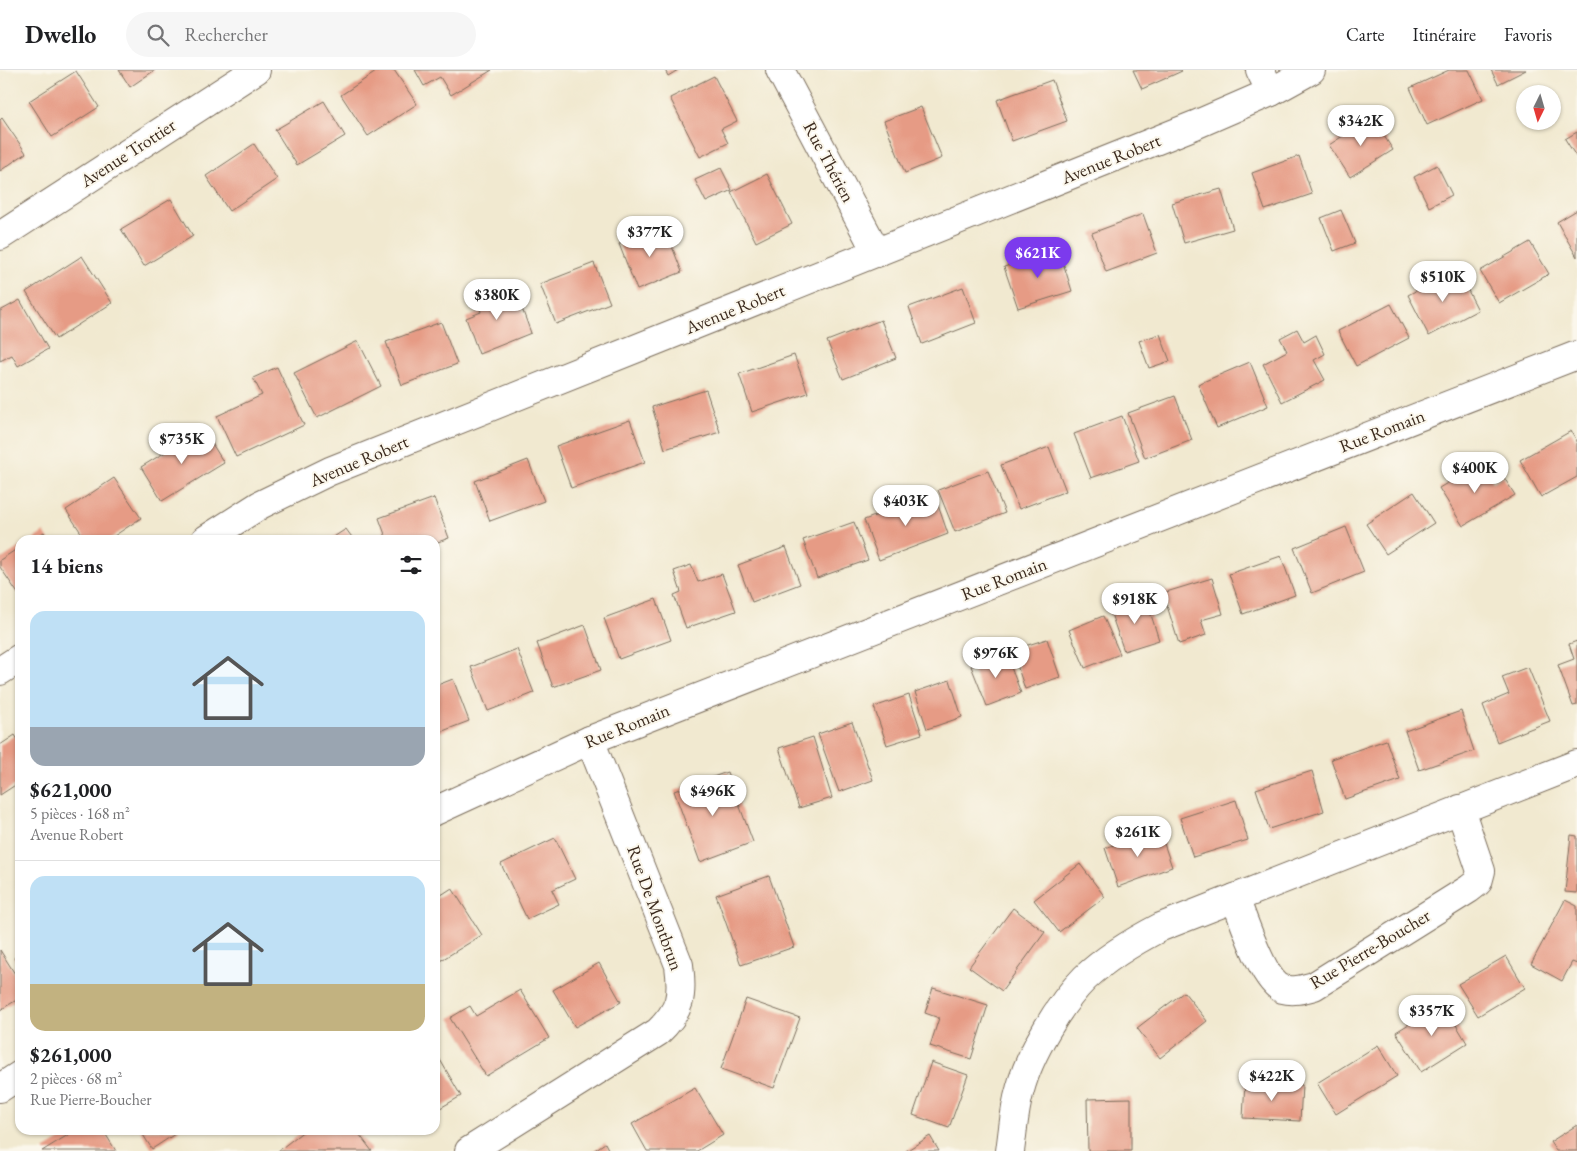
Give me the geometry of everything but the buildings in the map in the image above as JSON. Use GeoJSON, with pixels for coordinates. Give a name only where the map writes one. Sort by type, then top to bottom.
{"type":"FeatureCollection","features":[{"type":"Feature","properties":{"kind":"street","name":"Avenue Trottier"},"geometry":{"type":"LineString","coordinates":[[0,236],[256,70]]}},
{"type":"Feature","properties":{"kind":"street","name":"Rue Thérien"},"geometry":{"type":"LineString","coordinates":[[780,70],[877,253]]}},
{"type":"Feature","properties":{"kind":"street","name":"Avenue Robert"},"geometry":{"type":"LineString","coordinates":[[213,535],[260,505],[330,471],[1195,125],[1266,81],[1311,70]]}},
{"type":"Feature","properties":{"kind":"street","name":"Rue Romain"},"geometry":{"type":"LineString","coordinates":[[440,809],[590,740],[1577,355]]}},
{"type":"Feature","properties":{"kind":"street"},"geometry":{"type":"LineString","coordinates":[[0,671],[15,661]]}},
{"type":"Feature","properties":{"kind":"street","name":"Rue De Montbrun"},"geometry":{"type":"LineString","coordinates":[[469,1151],[658,1032],[672,1020],[679,1001],[681,983],[679,965],[590,740]]}},
{"type":"Feature","properties":{"kind":"street"},"geometry":{"type":"LineString","coordinates":[[1010,1151],[1020,1089],[1046,1030],[1084,978],[1107,959],[1160,926],[1577,764]]}},
{"type":"Feature","properties":{"kind":"street","name":"Rue Pierre-Boucher"},"geometry":{"type":"LineString","coordinates":[[1234,898],[1264,969],[1272,982],[1282,988],[1296,991],[1314,986],[1478,882],[1480,872],[1460,809]]}},
{"type":"Feature","properties":{"kind":"street"},"geometry":{"type":"LineString","coordinates":[[0,1088],[15,1078]]}}]}
